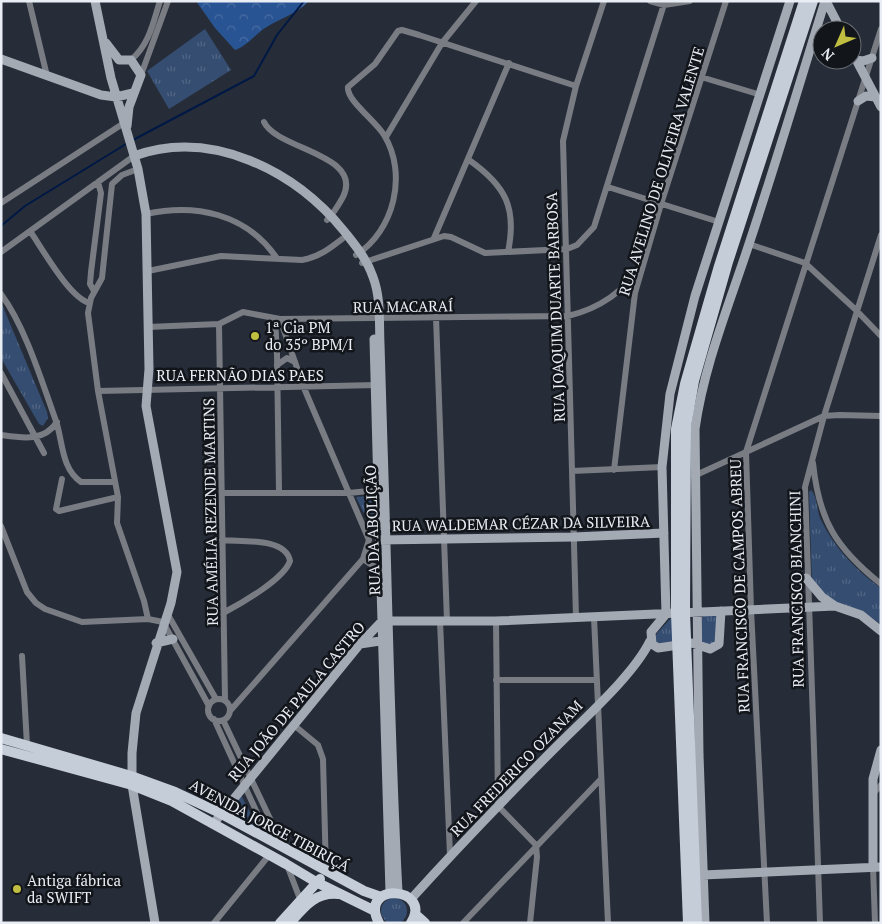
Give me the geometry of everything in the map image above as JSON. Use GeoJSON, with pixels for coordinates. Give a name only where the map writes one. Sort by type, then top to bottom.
{"type":"FeatureCollection","features":[{"type":"Feature","properties":{"kind":"main road"},"geometry":{"type":"LineString","coordinates":[[95,1],[116,97],[138,170],[146,214],[148,415],[177,572],[167,613],[156,643],[136,713],[131,780],[155,923]]}},
{"type":"Feature","properties":{"kind":"main road"},"geometry":{"type":"LineString","coordinates":[[705,923],[687,644],[676,613],[664,533],[662,468],[666,425],[676,367],[719,222],[790,1]]}},
{"type":"Feature","properties":{"kind":"main road"},"geometry":{"type":"LineString","coordinates":[[676,613],[675,453],[676,429],[683,392],[719,266],[804,1]]}},
{"type":"Feature","properties":{"kind":"main road"},"geometry":{"type":"LineString","coordinates":[[676,613],[686,426],[690,403],[728,262],[812,1]]}},
{"type":"Feature","properties":{"kind":"main road"},"geometry":{"type":"LineString","coordinates":[[826,1],[836,20]]}},
{"type":"Feature","properties":{"kind":"main road"},"geometry":{"type":"LineString","coordinates":[[819,20],[826,1]]}},
{"type":"Feature","properties":{"kind":"main road"},"geometry":{"type":"LineString","coordinates":[[103,39],[112,53],[120,60],[131,60],[141,75],[129,107],[126,129]]}},
{"type":"Feature","properties":{"kind":"main road"},"geometry":{"type":"LineString","coordinates":[[688,923],[687,644],[697,612],[694,476],[695,429],[698,406],[724,318],[812,43]]}},
{"type":"Feature","properties":{"kind":"main road"},"geometry":{"type":"LineString","coordinates":[[1,58],[101,95],[116,97],[133,93]]}},
{"type":"Feature","properties":{"kind":"main road"},"geometry":{"type":"LineString","coordinates":[[862,60],[872,58]]}},
{"type":"Feature","properties":{"kind":"main road"},"geometry":{"type":"LineString","coordinates":[[110,69],[120,60]]}},
{"type":"Feature","properties":{"kind":"main road"},"geometry":{"type":"LineString","coordinates":[[861,70],[881,107]]}},
{"type":"Feature","properties":{"kind":"main road"},"geometry":{"type":"LineString","coordinates":[[858,101],[866,96],[876,97]]}},
{"type":"Feature","properties":{"kind":"main road","name":"RUA DA ABOLIÇÃO"},"geometry":{"type":"LineString","coordinates":[[133,152],[185,147],[220,151],[260,165],[306,194],[329,218],[361,258],[377,289],[382,540],[386,621],[390,894]]}},
{"type":"Feature","properties":{"kind":"main road","name":"RUA DA ABOLIÇÃO"},"geometry":{"type":"LineString","coordinates":[[329,218],[342,239],[361,258]]}},
{"type":"Feature","properties":{"kind":"main road","name":"RUA DA ABOLIÇÃO"},"geometry":{"type":"LineString","coordinates":[[378,385],[378,490],[382,540],[381,571],[386,621]]}},
{"type":"Feature","properties":{"kind":"main road","name":"RUA WALDEMAR CÉZAR DA SILVEIRA"},"geometry":{"type":"LineString","coordinates":[[382,540],[574,538],[664,533]]}},
{"type":"Feature","properties":{"kind":"main road"},"geometry":{"type":"LineString","coordinates":[[806,578],[822,597],[836,606],[861,615],[881,631]]}},
{"type":"Feature","properties":{"kind":"main road"},"geometry":{"type":"LineString","coordinates":[[386,621],[496,620],[836,606]]}},
{"type":"Feature","properties":{"kind":"main road","name":"RUA FREDERICO OZANAM"},"geometry":{"type":"LineString","coordinates":[[410,899],[450,855],[642,657],[658,648],[687,644],[710,649],[719,644],[721,611]]}},
{"type":"Feature","properties":{"kind":"main road","name":"RUA FREDERICO OZANAM"},"geometry":{"type":"LineString","coordinates":[[642,657],[656,625],[676,613]]}},
{"type":"Feature","properties":{"kind":"main road"},"geometry":{"type":"LineString","coordinates":[[652,614],[656,625]]}},
{"type":"Feature","properties":{"kind":"main road","name":"RUA JOÃO DE PAULA CASTRO"},"geometry":{"type":"LineString","coordinates":[[214,823],[220,813],[295,726],[360,644],[386,621]]}},
{"type":"Feature","properties":{"kind":"main road"},"geometry":{"type":"LineString","coordinates":[[156,643],[172,639]]}},
{"type":"Feature","properties":{"kind":"main road"},"geometry":{"type":"LineString","coordinates":[[360,644],[386,640]]}},
{"type":"Feature","properties":{"kind":"main road"},"geometry":{"type":"LineString","coordinates":[[650,640],[658,648]]}},
{"type":"Feature","properties":{"kind":"main road"},"geometry":{"type":"LineString","coordinates":[[687,644],[698,923]]}},
{"type":"Feature","properties":{"kind":"main road","name":"AVENIDA JORGE TIBIRIÇÁ"},"geometry":{"type":"LineString","coordinates":[[2,741],[27,745],[131,780],[220,813],[364,891],[410,899]]}},
{"type":"Feature","properties":{"kind":"main road","name":"AVENIDA JORGE TIBIRIÇÁ"},"geometry":{"type":"LineString","coordinates":[[2,741],[131,780],[214,823],[316,882],[375,911]]}},
{"type":"Feature","properties":{"kind":"main road"},"geometry":{"type":"LineString","coordinates":[[703,875],[878,866],[872,795],[881,750]]}},
{"type":"Feature","properties":{"kind":"main road"},"geometry":{"type":"LineString","coordinates":[[280,923],[316,882],[323,878],[364,891]]}},
{"type":"Feature","properties":{"kind":"main road"},"geometry":{"type":"LineString","coordinates":[[290,923],[314,898],[329,893],[342,894]]}},
{"type":"Feature","properties":{"kind":"main road"},"geometry":{"type":"LineString","coordinates":[[379,923],[375,911],[390,894]]}},
{"type":"Feature","properties":{"kind":"main road"},"geometry":{"type":"LineString","coordinates":[[410,899],[413,918],[425,923]]}},
{"type":"Feature","properties":{"kind":"main road"},"geometry":{"type":"LineString","coordinates":[[152,912],[164,923]]}},
{"type":"Feature","properties":{"kind":"street"},"geometry":{"type":"LineString","coordinates":[[29,1],[47,76]]}},
{"type":"Feature","properties":{"kind":"street"},"geometry":{"type":"LineString","coordinates":[[141,75],[168,1]]}},
{"type":"Feature","properties":{"kind":"street"},"geometry":{"type":"LineString","coordinates":[[386,137],[442,43],[476,1]]}},
{"type":"Feature","properties":{"kind":"street","name":"RUA JOAQUIM DUARTE BARBOSA"},"geometry":{"type":"LineString","coordinates":[[576,617],[563,141],[576,86],[604,1]]}},
{"type":"Feature","properties":{"kind":"street"},"geometry":{"type":"LineString","coordinates":[[650,1],[664,3],[690,1]]}},
{"type":"Feature","properties":{"kind":"street","name":"RUA AVELINO DE OLIVEIRA VALENTE"},"geometry":{"type":"LineString","coordinates":[[614,470],[632,315],[643,264],[726,1]]}},
{"type":"Feature","properties":{"kind":"street"},"geometry":{"type":"LineString","coordinates":[[131,60],[139,53],[147,41],[159,2]]}},
{"type":"Feature","properties":{"kind":"street"},"geometry":{"type":"LineString","coordinates":[[361,258],[434,238],[452,236],[485,253],[567,249],[577,245],[594,227],[664,3]]}},
{"type":"Feature","properties":{"kind":"street"},"geometry":{"type":"LineString","coordinates":[[361,258],[381,233],[393,203],[394,165],[386,137],[351,99],[347,91],[348,87],[375,64],[394,34],[402,30],[576,86]]}},
{"type":"Feature","properties":{"kind":"street","name":"RUA FRANCISCO DE CAMPOS ABREU"},"geometry":{"type":"LineString","coordinates":[[767,923],[746,452],[881,30]]}},
{"type":"Feature","properties":{"kind":"street"},"geometry":{"type":"LineString","coordinates":[[434,238],[469,160],[508,63]]}},
{"type":"Feature","properties":{"kind":"street"},"geometry":{"type":"LineString","coordinates":[[702,77],[761,95]]}},
{"type":"Feature","properties":{"kind":"street"},"geometry":{"type":"LineString","coordinates":[[264,122],[271,133],[322,157],[340,170],[344,176],[346,186],[344,195],[329,218]]}},
{"type":"Feature","properties":{"kind":"street"},"geometry":{"type":"LineString","coordinates":[[1,202],[126,129]]}},
{"type":"Feature","properties":{"kind":"street"},"geometry":{"type":"LineString","coordinates":[[1,252],[112,172],[133,152]]}},
{"type":"Feature","properties":{"kind":"street"},"geometry":{"type":"LineString","coordinates":[[469,160],[490,177],[506,200],[512,220],[508,252]]}},
{"type":"Feature","properties":{"kind":"street"},"geometry":{"type":"LineString","coordinates":[[112,184],[122,175],[138,170]]}},
{"type":"Feature","properties":{"kind":"street"},"geometry":{"type":"LineString","coordinates":[[112,172],[102,278],[100,286],[94,292],[88,313],[98,390],[118,497],[117,523],[144,601],[148,619]]}},
{"type":"Feature","properties":{"kind":"street"},"geometry":{"type":"LineString","coordinates":[[94,292],[90,284],[102,193],[98,182]]}},
{"type":"Feature","properties":{"kind":"street"},"geometry":{"type":"LineString","coordinates":[[608,187],[719,222]]}},
{"type":"Feature","properties":{"kind":"street"},"geometry":{"type":"LineString","coordinates":[[146,214],[178,208],[210,212],[242,225],[256,234],[276,257]]}},
{"type":"Feature","properties":{"kind":"street"},"geometry":{"type":"LineString","coordinates":[[30,231],[80,300],[90,304]]}},
{"type":"Feature","properties":{"kind":"street","name":"RUA FRANCISCO BIANCHINI"},"geometry":{"type":"LineString","coordinates":[[820,923],[804,499],[812,457],[856,310],[881,235]]}},
{"type":"Feature","properties":{"kind":"street"},"geometry":{"type":"LineString","coordinates":[[148,270],[221,256],[276,257],[302,260],[324,253],[342,239]]}},
{"type":"Feature","properties":{"kind":"street"},"geometry":{"type":"LineString","coordinates":[[749,244],[806,263],[881,336]]}},
{"type":"Feature","properties":{"kind":"street","name":"RUA MACARAÍ"},"geometry":{"type":"LineString","coordinates":[[148,327],[219,324],[243,312],[277,319],[568,316],[585,312],[614,296],[634,277],[643,264]]}},
{"type":"Feature","properties":{"kind":"street"},"geometry":{"type":"LineString","coordinates":[[1,294],[28,346],[56,422],[67,466],[72,475],[82,482],[115,482]]}},
{"type":"Feature","properties":{"kind":"street"},"geometry":{"type":"LineString","coordinates":[[436,317],[450,855]]}},
{"type":"Feature","properties":{"kind":"street"},"geometry":{"type":"LineString","coordinates":[[223,720],[363,559],[369,540],[304,388],[277,319]]}},
{"type":"Feature","properties":{"kind":"street"},"geometry":{"type":"LineString","coordinates":[[277,319],[279,492]]}},
{"type":"Feature","properties":{"kind":"street","name":"RUA AMÉLIA REZENDE MARTINS"},"geometry":{"type":"LineString","coordinates":[[219,324],[225,700]]}},
{"type":"Feature","properties":{"kind":"street"},"geometry":{"type":"LineString","coordinates":[[278,365],[286,358],[295,362]]}},
{"type":"Feature","properties":{"kind":"street"},"geometry":{"type":"LineString","coordinates":[[1,373],[44,453]]}},
{"type":"Feature","properties":{"kind":"street","name":"RUA FERNÃO DIAS PAES"},"geometry":{"type":"LineString","coordinates":[[98,390],[149,388],[304,388],[378,385]]}},
{"type":"Feature","properties":{"kind":"street"},"geometry":{"type":"LineString","coordinates":[[694,476],[824,416],[839,414],[881,416]]}},
{"type":"Feature","properties":{"kind":"street"},"geometry":{"type":"LineString","coordinates":[[1,435],[36,438],[47,432],[56,422]]}},
{"type":"Feature","properties":{"kind":"street"},"geometry":{"type":"LineString","coordinates":[[812,457],[819,504],[830,529],[840,545],[881,584]]}},
{"type":"Feature","properties":{"kind":"street"},"geometry":{"type":"LineString","coordinates":[[572,471],[662,468]]}},
{"type":"Feature","properties":{"kind":"street"},"geometry":{"type":"LineString","coordinates":[[62,479],[56,502],[56,509],[59,511],[118,497]]}},
{"type":"Feature","properties":{"kind":"street"},"geometry":{"type":"LineString","coordinates":[[222,493],[348,493],[378,490]]}},
{"type":"Feature","properties":{"kind":"street"},"geometry":{"type":"LineString","coordinates":[[1,526],[27,592],[45,608],[82,622],[148,619],[163,622],[209,706],[210,715],[214,719],[284,849]]}},
{"type":"Feature","properties":{"kind":"street"},"geometry":{"type":"LineString","coordinates":[[222,540],[270,544],[284,548],[290,561],[281,573],[248,598],[224,612]]}},
{"type":"Feature","properties":{"kind":"street"},"geometry":{"type":"LineString","coordinates":[[363,559],[381,571]]}},
{"type":"Feature","properties":{"kind":"street"},"geometry":{"type":"LineString","coordinates":[[167,613],[216,699]]}},
{"type":"Feature","properties":{"kind":"street"},"geometry":{"type":"LineString","coordinates":[[594,616],[608,923]]}},
{"type":"Feature","properties":{"kind":"street"},"geometry":{"type":"LineString","coordinates":[[496,620],[498,806],[536,845],[537,857],[530,923]]}},
{"type":"Feature","properties":{"kind":"street"},"geometry":{"type":"LineString","coordinates":[[22,656],[27,745]]}},
{"type":"Feature","properties":{"kind":"street"},"geometry":{"type":"LineString","coordinates":[[496,680],[597,680]]}},
{"type":"Feature","properties":{"kind":"street"},"geometry":{"type":"LineString","coordinates":[[216,699],[225,700],[229,705],[230,711]]}},
{"type":"Feature","properties":{"kind":"street"},"geometry":{"type":"LineString","coordinates":[[209,706],[216,699]]}},
{"type":"Feature","properties":{"kind":"street"},"geometry":{"type":"LineString","coordinates":[[214,719],[223,720]]}},
{"type":"Feature","properties":{"kind":"street"},"geometry":{"type":"LineString","coordinates":[[223,720],[271,842]]}},
{"type":"Feature","properties":{"kind":"street"},"geometry":{"type":"LineString","coordinates":[[295,726],[318,745],[323,758],[326,871]]}},
{"type":"Feature","properties":{"kind":"street"},"geometry":{"type":"LineString","coordinates":[[463,923],[601,779]]}},
{"type":"Feature","properties":{"kind":"street"},"geometry":{"type":"LineString","coordinates":[[872,795],[881,786]]}},
{"type":"Feature","properties":{"kind":"street"},"geometry":{"type":"LineString","coordinates":[[214,923],[270,854]]}},
{"type":"Feature","properties":{"kind":"street"},"geometry":{"type":"LineString","coordinates":[[286,864],[300,899]]}},
{"type":"Feature","properties":{"kind":"street"},"geometry":{"type":"LineString","coordinates":[[875,923],[878,866]]}},
{"type":"Feature","properties":{"kind":"green space"},"geometry":{"type":"Polygon","coordinates":[[[196,1],[309,1],[297,11],[267,27],[246,44],[235,50],[215,28],[196,1]]]}},
{"type":"Feature","properties":{"kind":"green space"},"geometry":{"type":"Polygon","coordinates":[[[205,29],[231,70],[169,109],[147,71],[205,29]]]}},
{"type":"Feature","properties":{"kind":"green space"},"geometry":{"type":"Polygon","coordinates":[[[1,302],[47,412],[48,418],[43,426],[39,424],[1,358],[1,302]]]}},
{"type":"Feature","properties":{"kind":"green space"},"geometry":{"type":"Polygon","coordinates":[[[811,490],[816,499],[820,518],[838,548],[862,573],[881,588],[881,624],[862,612],[826,600],[812,584],[809,492],[811,490]]]}},
{"type":"Feature","properties":{"kind":"green space"},"geometry":{"type":"Polygon","coordinates":[[[378,495],[380,536],[376,539],[356,497],[378,495]]]}},
{"type":"Feature","properties":{"kind":"green space"},"geometry":{"type":"Polygon","coordinates":[[[716,615],[716,642],[708,645],[701,642],[702,617],[716,615]]]}},
{"type":"Feature","properties":{"kind":"green space"},"geometry":{"type":"Polygon","coordinates":[[[672,617],[673,645],[656,643],[654,639],[657,633],[672,617]]]}},
{"type":"Feature","properties":{"kind":"green space"},"geometry":{"type":"Polygon","coordinates":[[[241,795],[261,833],[224,811],[241,795]]]}},
{"type":"Feature","properties":{"kind":"green space"},"geometry":{"type":"Polygon","coordinates":[[[394,898],[403,902],[407,911],[403,920],[394,924],[385,920],[381,911],[385,902],[394,898]]]}},
{"type":"Feature","properties":{"kind":"waterway"},"geometry":{"type":"LineString","coordinates":[[133,140],[254,76],[277,35],[304,1]]}},
{"type":"Feature","properties":{"kind":"waterway"},"geometry":{"type":"LineString","coordinates":[[1,226],[25,206],[126,144]]}},
{"type":"Feature","properties":{"kind":"railway"},"geometry":{"type":"LineString","coordinates":[[1,632],[1,644]]}},
{"type":"Feature","properties":{"kind":"place","name":"1ª Cia PM do 35º BPM/I"},"geometry":{"type":"Point","coordinates":[255,336]}},
{"type":"Feature","properties":{"kind":"place","name":"Antiga fábrica da SWIFT"},"geometry":{"type":"Point","coordinates":[17,889]}}]}
